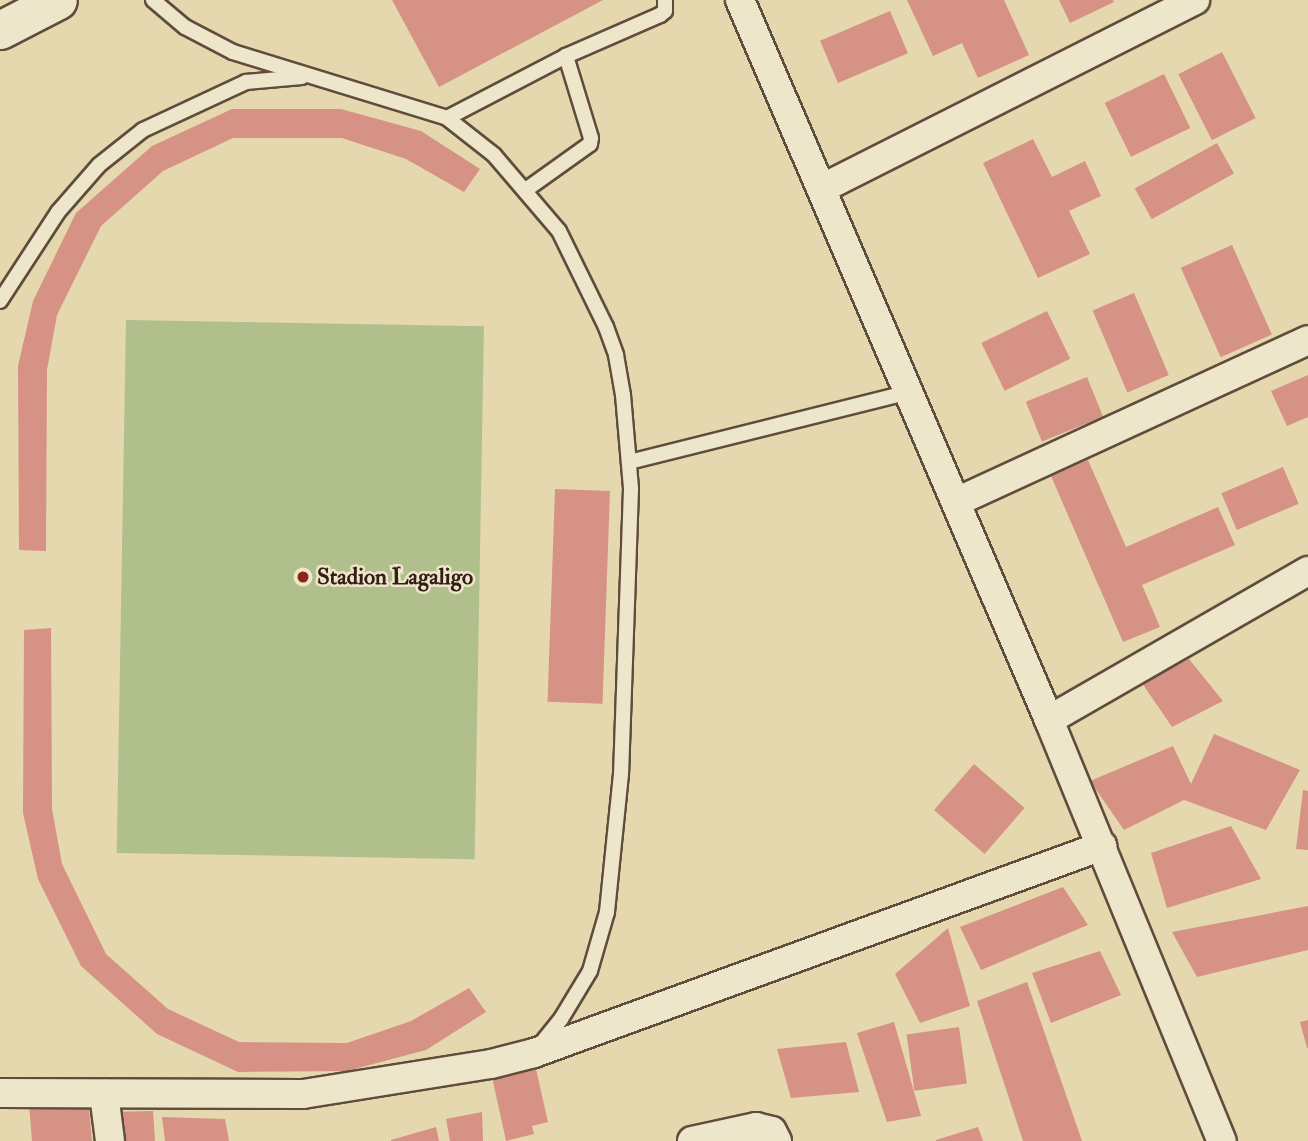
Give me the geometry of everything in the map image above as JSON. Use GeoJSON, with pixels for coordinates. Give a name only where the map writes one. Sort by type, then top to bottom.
{"type":"FeatureCollection","features":[{"type":"Feature","properties":{"kind":"street"},"geometry":{"type":"LineString","coordinates":[[0,30],[58,0]]}},
{"type":"Feature","properties":{"kind":"street"},"geometry":{"type":"LineString","coordinates":[[740,0],[823,188],[1049,720],[1222,1141]]}},
{"type":"Feature","properties":{"kind":"street"},"geometry":{"type":"LineString","coordinates":[[823,188],[1195,0]]}},
{"type":"Feature","properties":{"kind":"street"},"geometry":{"type":"LineString","coordinates":[[956,502],[1308,340]]}},
{"type":"Feature","properties":{"kind":"street"},"geometry":{"type":"LineString","coordinates":[[1049,720],[1308,571]]}},
{"type":"Feature","properties":{"kind":"street"},"geometry":{"type":"LineString","coordinates":[[0,1093],[303,1094],[491,1064],[534,1053],[1102,846]]}},
{"type":"Feature","properties":{"kind":"street"},"geometry":{"type":"LineString","coordinates":[[104,1094],[110,1141]]}},
{"type":"Feature","properties":{"kind":"street"},"geometry":{"type":"LineString","coordinates":[[692,1141],[756,1127],[772,1131],[777,1141]]}},
{"type":"Feature","properties":{"kind":"lane"},"geometry":{"type":"LineString","coordinates":[[153,0],[185,27],[233,52],[447,118],[494,155],[527,189],[559,231],[606,327],[616,355],[623,395],[631,489],[621,774],[607,912],[590,971],[561,1019],[534,1053]]}},
{"type":"Feature","properties":{"kind":"lane"},"geometry":{"type":"LineString","coordinates":[[447,118],[566,56],[660,15],[664,12],[666,0]]}},
{"type":"Feature","properties":{"kind":"lane"},"geometry":{"type":"LineString","coordinates":[[527,189],[590,144],[591,138],[566,56]]}},
{"type":"Feature","properties":{"kind":"lane"},"geometry":{"type":"LineString","coordinates":[[0,301],[58,212],[99,165],[143,130],[246,82],[284,77],[324,78]]}},
{"type":"Feature","properties":{"kind":"lane"},"geometry":{"type":"LineString","coordinates":[[629,462],[910,392]]}},
{"type":"Feature","properties":{"kind":"green space"},"geometry":{"type":"Polygon","coordinates":[[[126,320],[484,326],[475,859],[117,853],[126,320]]]}},
{"type":"Feature","properties":{"kind":"building"},"geometry":{"type":"Polygon","coordinates":[[[392,0],[603,0],[439,87],[392,0]]]}},
{"type":"Feature","properties":{"kind":"building"},"geometry":{"type":"Polygon","coordinates":[[[907,0],[1004,0],[1029,55],[978,78],[962,43],[933,56],[907,0]]]}},
{"type":"Feature","properties":{"kind":"building"},"geometry":{"type":"Polygon","coordinates":[[[1059,0],[1113,0],[1114,2],[1070,23],[1059,0]]]}},
{"type":"Feature","properties":{"kind":"building"},"geometry":{"type":"Polygon","coordinates":[[[890,11],[908,53],[838,83],[820,41],[890,11]]]}},
{"type":"Feature","properties":{"kind":"building"},"geometry":{"type":"Polygon","coordinates":[[[1222,52],[1256,118],[1212,140],[1178,74],[1222,52]]]}},
{"type":"Feature","properties":{"kind":"building"},"geometry":{"type":"Polygon","coordinates":[[[1164,74],[1190,128],[1131,157],[1105,103],[1164,74]]]}},
{"type":"Feature","properties":{"kind":"building"},"geometry":{"type":"Polygon","coordinates":[[[232,109],[341,109],[421,131],[480,169],[464,192],[406,159],[342,138],[233,138],[163,171],[101,226],[57,315],[47,370],[46,551],[19,550],[18,366],[33,301],[76,213],[152,146],[232,109]]]}},
{"type":"Feature","properties":{"kind":"building"},"geometry":{"type":"Polygon","coordinates":[[[1033,139],[1052,177],[1085,161],[1101,196],[1069,211],[1090,254],[1038,278],[983,163],[1033,139]]]}},
{"type":"Feature","properties":{"kind":"building"},"geometry":{"type":"Polygon","coordinates":[[[1217,143],[1234,174],[1152,219],[1135,189],[1217,143]]]}},
{"type":"Feature","properties":{"kind":"building"},"geometry":{"type":"Polygon","coordinates":[[[1232,245],[1272,335],[1221,357],[1181,268],[1232,245]]]}},
{"type":"Feature","properties":{"kind":"building"},"geometry":{"type":"Polygon","coordinates":[[[1134,293],[1169,375],[1127,393],[1093,311],[1134,293]]]}},
{"type":"Feature","properties":{"kind":"building"},"geometry":{"type":"Polygon","coordinates":[[[1047,311],[1070,359],[1005,391],[981,343],[1047,311]]]}},
{"type":"Feature","properties":{"kind":"building"},"geometry":{"type":"Polygon","coordinates":[[[1308,375],[1308,417],[1287,426],[1271,391],[1308,375]]]}},
{"type":"Feature","properties":{"kind":"building"},"geometry":{"type":"Polygon","coordinates":[[[1087,377],[1103,417],[1042,442],[1026,402],[1087,377]]]}},
{"type":"Feature","properties":{"kind":"building"},"geometry":{"type":"Polygon","coordinates":[[[1088,460],[1126,547],[1218,507],[1235,545],[1142,585],[1160,627],[1123,642],[1051,476],[1088,460]]]}},
{"type":"Feature","properties":{"kind":"building"},"geometry":{"type":"Polygon","coordinates":[[[1283,467],[1299,504],[1237,530],[1221,493],[1283,467]]]}},
{"type":"Feature","properties":{"kind":"building"},"geometry":{"type":"Polygon","coordinates":[[[555,489],[610,491],[603,704],[548,702],[555,489]]]}},
{"type":"Feature","properties":{"kind":"building"},"geometry":{"type":"Polygon","coordinates":[[[51,628],[52,809],[62,864],[106,954],[168,1009],[239,1042],[347,1043],[411,1021],[469,988],[486,1012],[426,1050],[347,1071],[238,1072],[157,1034],[81,966],[38,879],[23,813],[24,630],[51,628]]]}},
{"type":"Feature","properties":{"kind":"building"},"geometry":{"type":"Polygon","coordinates":[[[1189,659],[1223,701],[1172,727],[1142,683],[1189,659]]]}},
{"type":"Feature","properties":{"kind":"building"},"geometry":{"type":"Polygon","coordinates":[[[1214,734],[1300,770],[1266,830],[1184,800],[1124,830],[1090,781],[1173,746],[1191,784],[1214,734]]]}},
{"type":"Feature","properties":{"kind":"building"},"geometry":{"type":"Polygon","coordinates":[[[974,764],[1025,808],[985,854],[934,810],[974,764]]]}},
{"type":"Feature","properties":{"kind":"building"},"geometry":{"type":"Polygon","coordinates":[[[1303,790],[1308,791],[1308,850],[1296,849],[1303,790]]]}},
{"type":"Feature","properties":{"kind":"building"},"geometry":{"type":"Polygon","coordinates":[[[1231,826],[1261,879],[1167,908],[1151,853],[1231,826]]]}},
{"type":"Feature","properties":{"kind":"building"},"geometry":{"type":"Polygon","coordinates":[[[1063,887],[1088,925],[981,970],[960,927],[1063,887]]]}},
{"type":"Feature","properties":{"kind":"building"},"geometry":{"type":"Polygon","coordinates":[[[1308,906],[1308,950],[1197,977],[1172,932],[1308,906]]]}},
{"type":"Feature","properties":{"kind":"building"},"geometry":{"type":"Polygon","coordinates":[[[948,928],[970,1006],[920,1023],[895,974],[948,928]]]}},
{"type":"Feature","properties":{"kind":"building"},"geometry":{"type":"Polygon","coordinates":[[[1100,951],[1121,995],[1051,1023],[1032,973],[1100,951]]]}},
{"type":"Feature","properties":{"kind":"building"},"geometry":{"type":"Polygon","coordinates":[[[1027,982],[1082,1141],[1023,1141],[977,1001],[1027,982]]]}},
{"type":"Feature","properties":{"kind":"building"},"geometry":{"type":"Polygon","coordinates":[[[1308,1020],[1308,1048],[1307,1048],[1300,1022],[1308,1020]]]}},
{"type":"Feature","properties":{"kind":"building"},"geometry":{"type":"Polygon","coordinates":[[[894,1022],[921,1116],[887,1122],[857,1033],[894,1022]]]}},
{"type":"Feature","properties":{"kind":"building"},"geometry":{"type":"Polygon","coordinates":[[[959,1027],[967,1083],[914,1091],[907,1034],[959,1027]]]}},
{"type":"Feature","properties":{"kind":"building"},"geometry":{"type":"Polygon","coordinates":[[[846,1042],[859,1092],[791,1098],[777,1049],[846,1042]]]}},
{"type":"Feature","properties":{"kind":"building"},"geometry":{"type":"Polygon","coordinates":[[[536,1069],[548,1122],[532,1126],[534,1134],[506,1141],[492,1077],[536,1069]]]}},
{"type":"Feature","properties":{"kind":"building"},"geometry":{"type":"Polygon","coordinates":[[[88,1098],[92,1141],[32,1141],[29,1104],[88,1098]]]}},
{"type":"Feature","properties":{"kind":"building"},"geometry":{"type":"Polygon","coordinates":[[[153,1111],[155,1141],[114,1141],[107,1112],[153,1111]]]}},
{"type":"Feature","properties":{"kind":"building"},"geometry":{"type":"Polygon","coordinates":[[[482,1112],[483,1141],[450,1141],[446,1119],[482,1112]]]}},
{"type":"Feature","properties":{"kind":"building"},"geometry":{"type":"Polygon","coordinates":[[[162,1117],[225,1119],[229,1141],[165,1141],[162,1117]]]}},
{"type":"Feature","properties":{"kind":"building"},"geometry":{"type":"Polygon","coordinates":[[[436,1127],[439,1141],[391,1141],[391,1140],[436,1127]]]}},
{"type":"Feature","properties":{"kind":"building"},"geometry":{"type":"Polygon","coordinates":[[[978,1127],[983,1141],[936,1141],[936,1140],[978,1127]]]}},
{"type":"Feature","properties":{"kind":"place","name":"Stadion Lagaligo"},"geometry":{"type":"Point","coordinates":[303,577]}}]}
